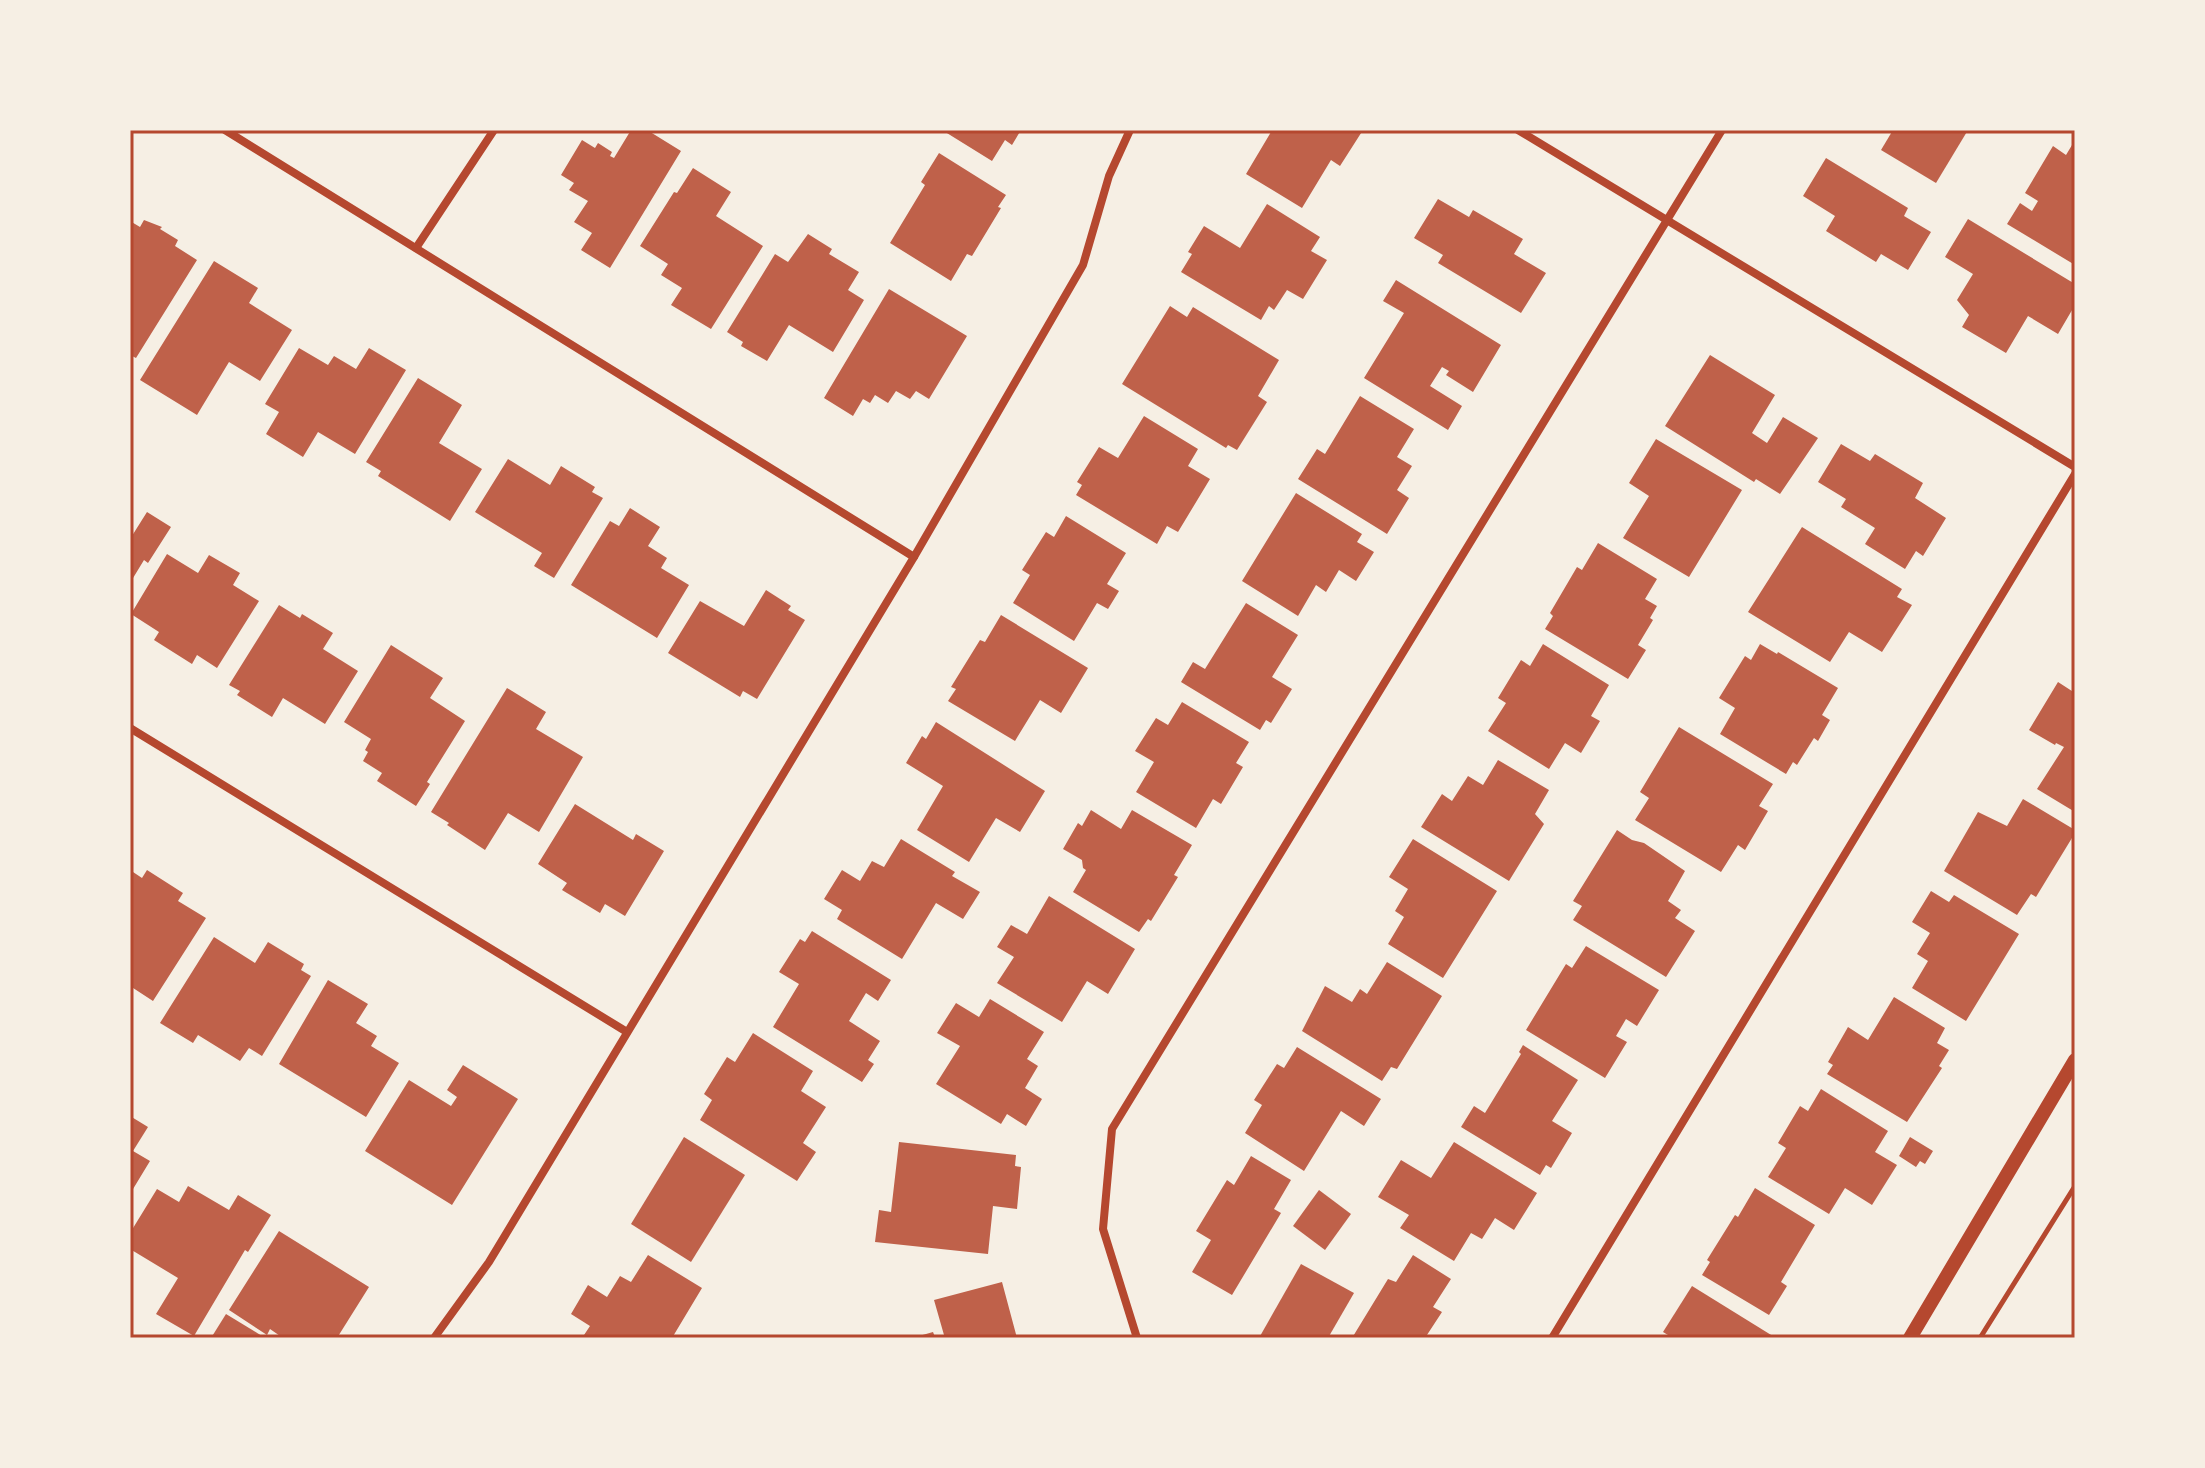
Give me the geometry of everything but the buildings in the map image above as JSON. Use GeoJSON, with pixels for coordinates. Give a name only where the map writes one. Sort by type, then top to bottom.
{"type":"FeatureCollection","features":[{"type":"Feature","properties":{"kind":"street"},"geometry":{"type":"LineString","coordinates":[[225,130],[914,557]]}},
{"type":"Feature","properties":{"kind":"street"},"geometry":{"type":"LineString","coordinates":[[416,248],[494,130]]}},
{"type":"Feature","properties":{"kind":"street"},"geometry":{"type":"LineString","coordinates":[[434,1338],[489,1262],[914,557],[1083,265],[1109,176],[1130,130]]}},
{"type":"Feature","properties":{"kind":"street"},"geometry":{"type":"LineString","coordinates":[[1518,130],[2075,467]]}},
{"type":"Feature","properties":{"kind":"street"},"geometry":{"type":"LineString","coordinates":[[1137,1338],[1103,1229],[1112,1129],[1722,130]]}},
{"type":"Feature","properties":{"kind":"street"},"geometry":{"type":"LineString","coordinates":[[1552,1338],[2075,474]]}},
{"type":"Feature","properties":{"kind":"street"},"geometry":{"type":"LineString","coordinates":[[130,728],[627,1032]]}},
{"type":"Feature","properties":{"kind":"street"},"geometry":{"type":"LineString","coordinates":[[1910,1338],[2075,1060]]}},
{"type":"Feature","properties":{"kind":"path"},"geometry":{"type":"LineString","coordinates":[[1980,1338],[2075,1186]]}}]}
